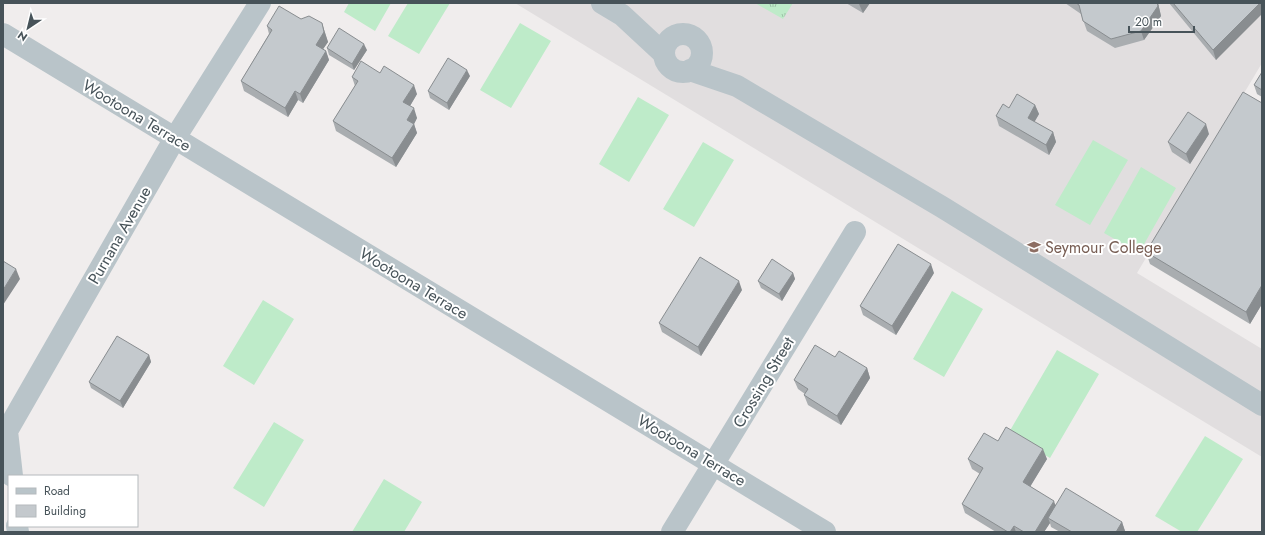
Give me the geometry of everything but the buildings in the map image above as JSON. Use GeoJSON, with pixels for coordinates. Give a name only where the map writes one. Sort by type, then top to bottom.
{"type":"FeatureCollection","features":[{"type":"Feature","properties":{"kind":"street","name":"Purnana Avenue"},"geometry":{"type":"LineString","coordinates":[[12,475],[7,431],[175,138],[260,3]]}},
{"type":"Feature","properties":{"kind":"street"},"geometry":{"type":"LineString","coordinates":[[602,3],[622,15],[664,54],[666,60],[673,69],[684,72],[690,70],[700,62],[702,50],[700,44]]}},
{"type":"Feature","properties":{"kind":"street"},"geometry":{"type":"LineString","coordinates":[[622,15],[678,34],[690,35],[738,86]]}},
{"type":"Feature","properties":{"kind":"street","name":"Wootoona Terrace"},"geometry":{"type":"LineString","coordinates":[[3,34],[826,532]]}},
{"type":"Feature","properties":{"kind":"street"},"geometry":{"type":"LineString","coordinates":[[664,54],[667,42],[678,34]]}},
{"type":"Feature","properties":{"kind":"street"},"geometry":{"type":"LineString","coordinates":[[690,70],[738,86],[942,207],[1262,405]]}},
{"type":"Feature","properties":{"kind":"street","name":"Crossing Street"},"geometry":{"type":"LineString","coordinates":[[672,532],[855,232]]}},
{"type":"Feature","properties":{"kind":"shaded area","name":"Seymour College"},"geometry":{"type":"Polygon","coordinates":[[[515,3],[1262,3],[1262,63],[1137,273],[1262,349],[1262,457],[515,3]]]}},
{"type":"Feature","properties":{"kind":"green space"},"geometry":{"type":"Polygon","coordinates":[[[349,3],[391,3],[375,31],[344,12],[349,3]]]}},
{"type":"Feature","properties":{"kind":"green space"},"geometry":{"type":"Polygon","coordinates":[[[408,3],[450,3],[419,54],[388,36],[408,3]]]}},
{"type":"Feature","properties":{"kind":"green space"},"geometry":{"type":"Polygon","coordinates":[[[755,3],[793,3],[783,19],[755,3]]]}},
{"type":"Feature","properties":{"kind":"green space"},"geometry":{"type":"Polygon","coordinates":[[[520,23],[551,41],[511,108],[480,90],[520,23]]]}},
{"type":"Feature","properties":{"kind":"green space"},"geometry":{"type":"Polygon","coordinates":[[[638,97],[669,115],[629,182],[599,164],[638,97]]]}},
{"type":"Feature","properties":{"kind":"green space"},"geometry":{"type":"Polygon","coordinates":[[[1093,140],[1128,160],[1090,225],[1055,205],[1093,140]]]}},
{"type":"Feature","properties":{"kind":"green space"},"geometry":{"type":"Polygon","coordinates":[[[703,142],[734,160],[694,227],[663,209],[703,142]]]}},
{"type":"Feature","properties":{"kind":"green space"},"geometry":{"type":"Polygon","coordinates":[[[1141,167],[1176,188],[1139,253],[1104,233],[1141,167]]]}},
{"type":"Feature","properties":{"kind":"green space"},"geometry":{"type":"Polygon","coordinates":[[[952,291],[983,309],[944,377],[913,359],[952,291]]]}},
{"type":"Feature","properties":{"kind":"green space"},"geometry":{"type":"Polygon","coordinates":[[[263,300],[294,319],[254,385],[223,366],[263,300]]]}},
{"type":"Feature","properties":{"kind":"green space"},"geometry":{"type":"Polygon","coordinates":[[[1057,350],[1099,374],[1050,458],[1008,434],[1057,350]]]}},
{"type":"Feature","properties":{"kind":"green space"},"geometry":{"type":"Polygon","coordinates":[[[274,422],[304,440],[264,507],[233,488],[274,422]]]}},
{"type":"Feature","properties":{"kind":"green space"},"geometry":{"type":"Polygon","coordinates":[[[1205,436],[1243,459],[1197,532],[1182,532],[1155,516],[1205,436]]]}},
{"type":"Feature","properties":{"kind":"green space"},"geometry":{"type":"Polygon","coordinates":[[[384,479],[422,502],[404,532],[352,532],[384,479]]]}},
{"type":"Feature","properties":{"kind":"place","name":"Seymour College"},"geometry":{"type":"Point","coordinates":[1034,247]}}]}
